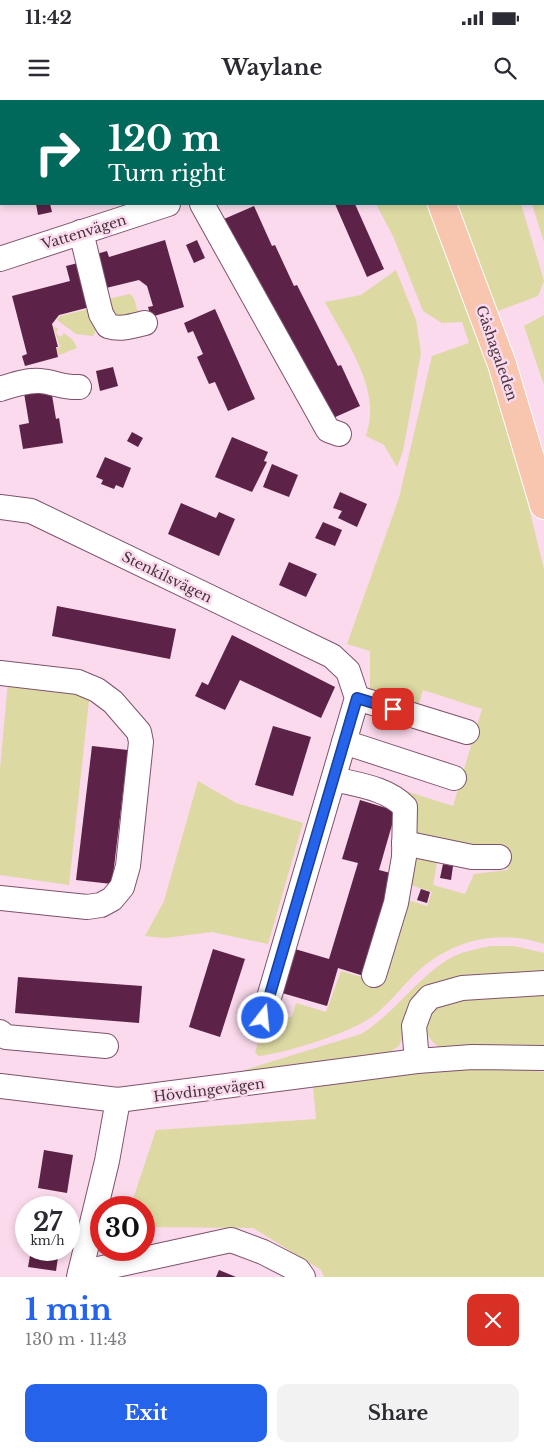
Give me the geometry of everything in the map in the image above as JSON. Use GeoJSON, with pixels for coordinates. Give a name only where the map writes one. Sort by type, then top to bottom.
{"type":"FeatureCollection","features":[{"type":"Feature","properties":{"kind":"main road","name":"Gåshagaleden"},"geometry":{"type":"LineString","coordinates":[[442,205],[502,364],[544,505]]}},
{"type":"Feature","properties":{"kind":"street","name":"Vattenvägen"},"geometry":{"type":"LineString","coordinates":[[0,259],[165,205]]}},
{"type":"Feature","properties":{"kind":"street"},"geometry":{"type":"LineString","coordinates":[[203,205],[328,430],[339,434]]}},
{"type":"Feature","properties":{"kind":"street"},"geometry":{"type":"LineString","coordinates":[[82,232],[101,314],[108,326],[116,328],[129,327],[145,323]]}},
{"type":"Feature","properties":{"kind":"street"},"geometry":{"type":"LineString","coordinates":[[0,389],[38,381],[56,383],[65,388],[79,387]]}},
{"type":"Feature","properties":{"kind":"street","name":"Stenkilsvägen"},"geometry":{"type":"LineString","coordinates":[[0,507],[31,511],[332,656],[348,671],[357,698]]}},
{"type":"Feature","properties":{"kind":"street"},"geometry":{"type":"LineString","coordinates":[[0,674],[78,682],[97,690],[112,702],[135,728],[141,742],[128,866],[122,887],[112,900],[101,905],[87,907],[0,898]]}},
{"type":"Feature","properties":{"kind":"street"},"geometry":{"type":"LineString","coordinates":[[263,1018],[357,698],[466,732]]}},
{"type":"Feature","properties":{"kind":"street"},"geometry":{"type":"LineString","coordinates":[[344,742],[454,778]]}},
{"type":"Feature","properties":{"kind":"street"},"geometry":{"type":"LineString","coordinates":[[334,779],[367,787],[395,797],[405,807],[404,857],[396,903],[374,975]]}},
{"type":"Feature","properties":{"kind":"street"},"geometry":{"type":"LineString","coordinates":[[404,843],[472,856],[499,857]]}},
{"type":"Feature","properties":{"kind":"street"},"geometry":{"type":"LineString","coordinates":[[417,1061],[414,1026],[421,1007],[430,998],[462,988],[544,983]]}},
{"type":"Feature","properties":{"kind":"street"},"geometry":{"type":"LineString","coordinates":[[0,1032],[6,1037],[106,1046]]}},
{"type":"Feature","properties":{"kind":"street","name":"Hövdingevägen"},"geometry":{"type":"LineString","coordinates":[[0,1086],[118,1100],[164,1096],[417,1061],[472,1057],[544,1058]]}},
{"type":"Feature","properties":{"kind":"street"},"geometry":{"type":"LineString","coordinates":[[118,1100],[107,1161],[80,1275],[231,1240],[263,1252],[298,1270],[303,1277]]}},
{"type":"Feature","properties":{"kind":"shaded area"},"geometry":{"type":"Polygon","coordinates":[[[377,205],[430,205],[472,316],[509,427],[544,569],[544,944],[508,937],[473,941],[456,947],[425,965],[384,1007],[363,1022],[318,1041],[258,1056],[255,1052],[262,1030],[272,1029],[292,1016],[296,1003],[326,1012],[341,971],[365,978],[408,900],[427,906],[432,892],[410,885],[416,863],[415,855],[438,857],[433,885],[465,894],[474,874],[508,870],[506,846],[479,849],[412,834],[399,789],[453,806],[482,709],[423,690],[417,710],[370,694],[370,651],[347,644],[399,498],[432,356],[469,343],[462,322],[442,323],[423,311],[393,236],[377,205]]]}},
{"type":"Feature","properties":{"kind":"shaded area"},"geometry":{"type":"Polygon","coordinates":[[[455,205],[521,205],[544,281],[538,296],[498,311],[455,205]]]}},
{"type":"Feature","properties":{"kind":"shaded area"},"geometry":{"type":"Polygon","coordinates":[[[532,205],[544,205],[544,242],[532,205]]]}},
{"type":"Feature","properties":{"kind":"shaded area"},"geometry":{"type":"Polygon","coordinates":[[[396,270],[416,320],[421,353],[403,451],[397,467],[384,445],[366,436],[370,419],[370,401],[366,384],[352,350],[325,302],[361,295],[396,270]]]}},
{"type":"Feature","properties":{"kind":"shaded area"},"geometry":{"type":"Polygon","coordinates":[[[130,294],[134,298],[140,320],[117,322],[105,305],[112,298],[130,294]]]}},
{"type":"Feature","properties":{"kind":"shaded area"},"geometry":{"type":"Polygon","coordinates":[[[93,308],[99,325],[93,336],[76,334],[57,320],[60,316],[93,308]]]}},
{"type":"Feature","properties":{"kind":"shaded area"},"geometry":{"type":"Polygon","coordinates":[[[544,315],[544,385],[524,326],[544,315]]]}},
{"type":"Feature","properties":{"kind":"shaded area"},"geometry":{"type":"Polygon","coordinates":[[[53,326],[58,329],[56,333],[61,337],[64,333],[73,340],[77,348],[59,355],[57,349],[60,347],[53,326]]]}},
{"type":"Feature","properties":{"kind":"shaded area"},"geometry":{"type":"Polygon","coordinates":[[[8,681],[90,691],[69,885],[0,875],[0,769],[8,681]]]}},
{"type":"Feature","properties":{"kind":"shaded area"},"geometry":{"type":"Polygon","coordinates":[[[198,781],[236,803],[303,823],[268,944],[212,932],[165,938],[145,936],[164,901],[198,781]]]}},
{"type":"Feature","properties":{"kind":"shaded area"},"geometry":{"type":"Polygon","coordinates":[[[491,946],[514,946],[544,953],[544,974],[463,978],[440,982],[421,993],[399,1046],[388,1053],[238,1076],[238,1072],[361,1034],[384,1017],[435,968],[452,957],[491,946]]]}},
{"type":"Feature","properties":{"kind":"shaded area"},"geometry":{"type":"Polygon","coordinates":[[[544,992],[544,1045],[441,1048],[429,1036],[426,1026],[430,1015],[440,1006],[456,1001],[496,994],[544,992]]]}},
{"type":"Feature","properties":{"kind":"shaded area"},"geometry":{"type":"Polygon","coordinates":[[[443,1067],[544,1072],[544,1277],[324,1277],[321,1270],[253,1228],[155,1227],[155,1196],[134,1196],[156,1130],[316,1119],[313,1086],[443,1067]]]}},
{"type":"Feature","properties":{"kind":"building"},"geometry":{"type":"Polygon","coordinates":[[[36,205],[50,205],[52,212],[38,215],[36,205]]]}},
{"type":"Feature","properties":{"kind":"building"},"geometry":{"type":"Polygon","coordinates":[[[335,205],[355,205],[384,269],[367,277],[335,205]]]}},
{"type":"Feature","properties":{"kind":"building"},"geometry":{"type":"Polygon","coordinates":[[[254,206],[272,246],[275,245],[294,286],[297,285],[338,366],[341,365],[360,406],[331,419],[291,339],[287,340],[269,299],[266,301],[247,260],[243,262],[224,219],[254,206]]]}},
{"type":"Feature","properties":{"kind":"building"},"geometry":{"type":"Polygon","coordinates":[[[165,240],[184,307],[151,317],[148,307],[153,306],[147,286],[139,280],[102,289],[93,255],[107,251],[109,257],[165,240]]]}},
{"type":"Feature","properties":{"kind":"building"},"geometry":{"type":"Polygon","coordinates":[[[197,240],[205,258],[194,263],[186,245],[197,240]]]}},
{"type":"Feature","properties":{"kind":"building"},"geometry":{"type":"Polygon","coordinates":[[[82,262],[94,306],[59,315],[52,324],[58,347],[56,347],[58,357],[25,366],[22,356],[27,354],[12,296],[70,281],[66,266],[82,262]]]}},
{"type":"Feature","properties":{"kind":"building"},"geometry":{"type":"Polygon","coordinates":[[[215,309],[255,399],[228,411],[215,382],[209,384],[197,357],[203,354],[193,331],[188,333],[184,323],[215,309]]]}},
{"type":"Feature","properties":{"kind":"building"},"geometry":{"type":"Polygon","coordinates":[[[113,367],[118,386],[100,391],[96,371],[113,367]]]}},
{"type":"Feature","properties":{"kind":"building"},"geometry":{"type":"Polygon","coordinates":[[[51,389],[56,419],[59,418],[63,443],[23,449],[19,425],[29,423],[24,393],[51,389]]]}},
{"type":"Feature","properties":{"kind":"building"},"geometry":{"type":"Polygon","coordinates":[[[132,432],[143,438],[138,447],[127,441],[132,432]]]}},
{"type":"Feature","properties":{"kind":"building"},"geometry":{"type":"Polygon","coordinates":[[[232,437],[268,452],[264,461],[267,462],[252,492],[215,477],[232,437]]]}},
{"type":"Feature","properties":{"kind":"building"},"geometry":{"type":"Polygon","coordinates":[[[105,457],[131,468],[123,488],[116,485],[114,489],[101,484],[103,480],[96,477],[105,457]]]}},
{"type":"Feature","properties":{"kind":"building"},"geometry":{"type":"Polygon","coordinates":[[[272,464],[298,475],[289,497],[263,487],[272,464]]]}},
{"type":"Feature","properties":{"kind":"building"},"geometry":{"type":"Polygon","coordinates":[[[340,492],[367,504],[357,527],[338,518],[342,511],[333,508],[340,492]]]}},
{"type":"Feature","properties":{"kind":"building"},"geometry":{"type":"Polygon","coordinates":[[[181,503],[216,518],[219,512],[235,519],[219,556],[168,534],[181,503]]]}},
{"type":"Feature","properties":{"kind":"building"},"geometry":{"type":"Polygon","coordinates":[[[323,522],[342,530],[335,546],[315,538],[323,522]]]}},
{"type":"Feature","properties":{"kind":"building"},"geometry":{"type":"Polygon","coordinates":[[[289,562],[317,574],[306,597],[279,585],[289,562]]]}},
{"type":"Feature","properties":{"kind":"building"},"geometry":{"type":"Polygon","coordinates":[[[57,606],[176,629],[170,659],[52,636],[57,606]]]}},
{"type":"Feature","properties":{"kind":"building"},"geometry":{"type":"Polygon","coordinates":[[[232,635],[335,687],[321,718],[240,680],[225,710],[195,696],[202,682],[208,685],[232,635]]]}},
{"type":"Feature","properties":{"kind":"building"},"geometry":{"type":"Polygon","coordinates":[[[273,726],[311,737],[293,796],[255,785],[273,726]]]}},
{"type":"Feature","properties":{"kind":"building"},"geometry":{"type":"Polygon","coordinates":[[[92,746],[128,750],[112,884],[76,880],[92,746]]]}},
{"type":"Feature","properties":{"kind":"building"},"geometry":{"type":"Polygon","coordinates":[[[360,800],[396,811],[379,870],[394,874],[364,976],[338,968],[327,1006],[282,993],[295,949],[329,959],[358,863],[342,859],[360,800]]]}},
{"type":"Feature","properties":{"kind":"building"},"geometry":{"type":"Polygon","coordinates":[[[443,864],[453,866],[451,880],[440,878],[443,864]]]}},
{"type":"Feature","properties":{"kind":"building"},"geometry":{"type":"Polygon","coordinates":[[[421,889],[430,892],[427,903],[417,900],[421,889]]]}},
{"type":"Feature","properties":{"kind":"building"},"geometry":{"type":"Polygon","coordinates":[[[213,949],[245,959],[220,1037],[189,1027],[213,949]]]}},
{"type":"Feature","properties":{"kind":"building"},"geometry":{"type":"Polygon","coordinates":[[[18,977],[142,986],[139,1023],[15,1013],[18,977]]]}},
{"type":"Feature","properties":{"kind":"building"},"geometry":{"type":"Polygon","coordinates":[[[44,1150],[73,1155],[67,1193],[38,1188],[44,1150]]]}},
{"type":"Feature","properties":{"kind":"building"},"geometry":{"type":"Polygon","coordinates":[[[29,1261],[57,1261],[56,1271],[28,1267],[29,1261]]]}},
{"type":"Feature","properties":{"kind":"building"},"geometry":{"type":"Polygon","coordinates":[[[219,1270],[236,1277],[216,1277],[219,1270]]]}},
{"type":"Feature","properties":{"kind":"route"},"geometry":{"type":"LineString","coordinates":[[263,1018],[357,698],[393,709]]}}]}
